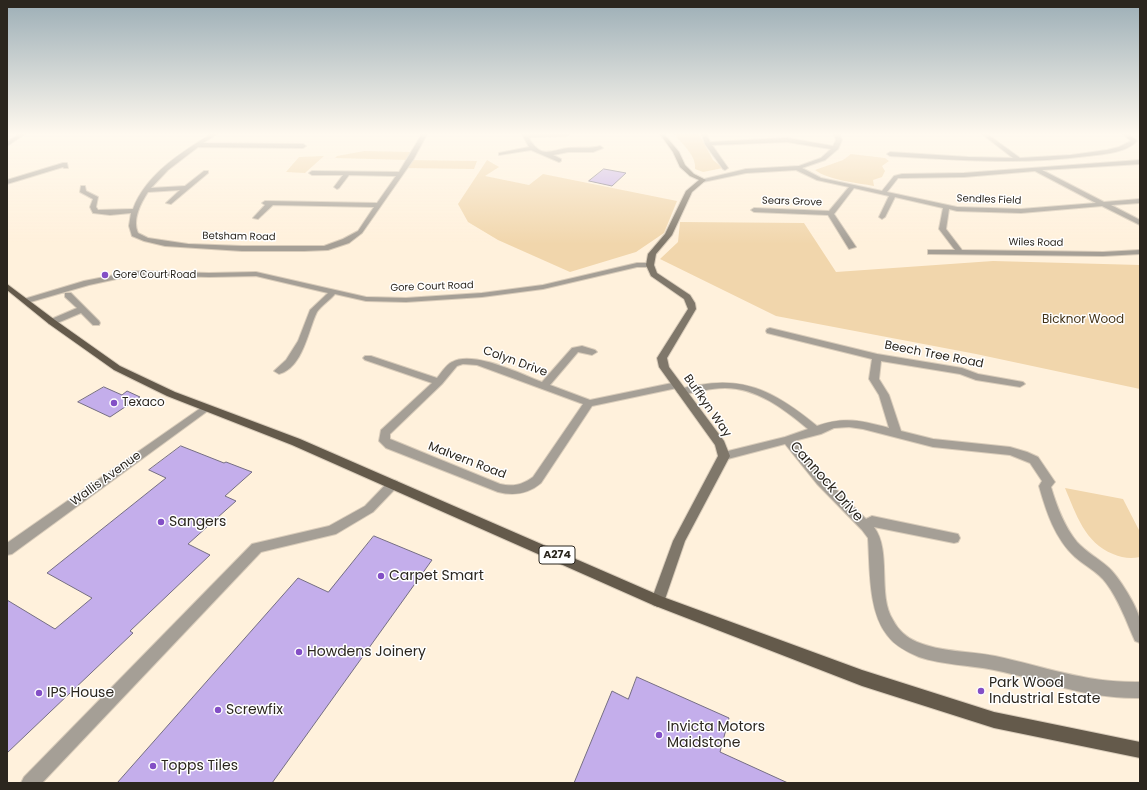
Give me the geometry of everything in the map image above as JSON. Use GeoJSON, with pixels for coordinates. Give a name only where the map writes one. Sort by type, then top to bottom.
{"type":"FeatureCollection","features":[{"type":"Feature","properties":{"kind":"main road","name":"A274"},"geometry":{"type":"LineString","coordinates":[[8,287],[52,322],[117,368],[205,408],[296,442],[658,601],[862,678],[994,720],[1140,750]]}},
{"type":"Feature","properties":{"kind":"street"},"geometry":{"type":"LineString","coordinates":[[7,182],[43,171]]}},
{"type":"Feature","properties":{"kind":"street","name":"Betsham Road"},"geometry":{"type":"LineString","coordinates":[[164,171],[147,190],[135,211],[131,225],[135,234],[154,243],[176,246],[304,249],[325,248],[346,241],[360,232],[402,171]]}},
{"type":"Feature","properties":{"kind":"street"},"geometry":{"type":"LineString","coordinates":[[687,171],[692,175],[703,180]]}},
{"type":"Feature","properties":{"kind":"street"},"geometry":{"type":"LineString","coordinates":[[650,265],[652,254],[668,235],[689,191],[703,180],[731,173],[754,171]]}},
{"type":"Feature","properties":{"kind":"street","name":"Sendles Field"},"geometry":{"type":"LineString","coordinates":[[803,171],[818,179],[957,209],[1021,211],[1140,202]]}},
{"type":"Feature","properties":{"kind":"street"},"geometry":{"type":"LineString","coordinates":[[883,193],[896,178],[902,176],[964,175],[1024,171]]}},
{"type":"Feature","properties":{"kind":"street"},"geometry":{"type":"LineString","coordinates":[[1039,171],[1140,223]]}},
{"type":"Feature","properties":{"kind":"street"},"geometry":{"type":"LineString","coordinates":[[169,203],[206,172]]}},
{"type":"Feature","properties":{"kind":"street"},"geometry":{"type":"LineString","coordinates":[[312,173],[400,174]]}},
{"type":"Feature","properties":{"kind":"street"},"geometry":{"type":"LineString","coordinates":[[337,187],[348,173]]}},
{"type":"Feature","properties":{"kind":"street"},"geometry":{"type":"LineString","coordinates":[[83,187],[83,192],[96,198],[93,207],[95,212],[110,213],[135,211]]}},
{"type":"Feature","properties":{"kind":"street","name":"Sears Grove"},"geometry":{"type":"LineString","coordinates":[[754,210],[830,213],[834,211],[852,187]]}},
{"type":"Feature","properties":{"kind":"street"},"geometry":{"type":"LineString","coordinates":[[147,190],[188,188]]}},
{"type":"Feature","properties":{"kind":"street"},"geometry":{"type":"LineString","coordinates":[[882,217],[892,196]]}},
{"type":"Feature","properties":{"kind":"street"},"geometry":{"type":"LineString","coordinates":[[256,218],[268,203],[378,205]]}},
{"type":"Feature","properties":{"kind":"street"},"geometry":{"type":"LineString","coordinates":[[946,207],[942,229],[960,252]]}},
{"type":"Feature","properties":{"kind":"street","name":"Sears Grove"},"geometry":{"type":"LineString","coordinates":[[830,213],[852,247]]}},
{"type":"Feature","properties":{"kind":"street","name":"Wiles Road"},"geometry":{"type":"LineString","coordinates":[[931,252],[1103,254],[1140,252]]}},
{"type":"Feature","properties":{"kind":"street","name":"Gore Court Road"},"geometry":{"type":"LineString","coordinates":[[27,302],[87,283],[135,273],[209,275],[256,274],[284,279],[332,293],[366,299],[406,300],[482,296],[543,287],[637,265],[650,265]]}},
{"type":"Feature","properties":{"kind":"street","name":"Buffkyn Way"},"geometry":{"type":"LineString","coordinates":[[650,265],[654,274],[687,297],[691,303],[692,309],[662,358],[664,367],[720,444],[724,456],[679,541],[658,601]]}},
{"type":"Feature","properties":{"kind":"street"},"geometry":{"type":"LineString","coordinates":[[279,371],[290,362],[303,342],[314,310],[332,293]]}},
{"type":"Feature","properties":{"kind":"street"},"geometry":{"type":"LineString","coordinates":[[68,295],[96,323]]}},
{"type":"Feature","properties":{"kind":"street"},"geometry":{"type":"LineString","coordinates":[[52,322],[82,309]]}},
{"type":"Feature","properties":{"kind":"street"},"geometry":{"type":"LineString","coordinates":[[770,331],[877,357]]}},
{"type":"Feature","properties":{"kind":"street"},"geometry":{"type":"LineString","coordinates":[[544,387],[575,350],[582,348],[592,352]]}},
{"type":"Feature","properties":{"kind":"street","name":"Beech Tree Road"},"geometry":{"type":"LineString","coordinates":[[897,435],[884,395],[874,379],[877,357],[962,371],[976,377],[1020,384]]}},
{"type":"Feature","properties":{"kind":"street"},"geometry":{"type":"LineString","coordinates":[[368,358],[439,382]]}},
{"type":"Feature","properties":{"kind":"street","name":"Colyn Drive"},"geometry":{"type":"LineString","coordinates":[[390,445],[384,441],[385,433],[439,382],[454,364],[470,360],[589,402],[604,401],[679,388],[726,385],[745,388],[780,402],[817,431]]}},
{"type":"Feature","properties":{"kind":"street","name":"Malvern Road"},"geometry":{"type":"LineString","coordinates":[[390,445],[498,488],[508,491],[520,490],[530,486],[537,480],[589,402]]}},
{"type":"Feature","properties":{"kind":"street","name":"Wallis Avenue"},"geometry":{"type":"LineString","coordinates":[[7,550],[205,408]]}},
{"type":"Feature","properties":{"kind":"street","name":"Cannock Drive"},"geometry":{"type":"LineString","coordinates":[[1140,636],[1125,604],[1108,574],[1080,552],[1064,533],[1053,514],[1045,486],[1049,482],[1034,460],[1010,451],[933,443],[897,435],[863,425],[849,423],[833,424],[817,431],[787,440],[821,480],[866,526],[874,537],[883,618],[895,636],[910,646],[926,652],[1010,666],[1078,686],[1121,692],[1140,690]]}},
{"type":"Feature","properties":{"kind":"street"},"geometry":{"type":"LineString","coordinates":[[724,456],[787,440]]}},
{"type":"Feature","properties":{"kind":"street"},"geometry":{"type":"LineString","coordinates":[[30,783],[257,548],[332,530],[369,509],[393,484]]}},
{"type":"Feature","properties":{"kind":"street"},"geometry":{"type":"LineString","coordinates":[[866,526],[872,521],[954,538]]}},
{"type":"Feature","properties":{"kind":"green space"},"geometry":{"type":"Polygon","coordinates":[[[287,171],[307,171],[305,173],[286,172],[287,171]]]}},
{"type":"Feature","properties":{"kind":"green space"},"geometry":{"type":"Polygon","coordinates":[[[480,171],[493,171],[485,176],[529,185],[543,174],[677,201],[664,233],[636,252],[570,272],[498,240],[468,222],[458,204],[480,171]]]}},
{"type":"Feature","properties":{"kind":"green space"},"geometry":{"type":"Polygon","coordinates":[[[817,171],[885,171],[882,177],[873,180],[874,186],[835,179],[817,171]]]}},
{"type":"Feature","properties":{"kind":"green space","name":"Bicknor Wood"},"geometry":{"type":"Polygon","coordinates":[[[680,222],[804,223],[836,272],[993,261],[1140,265],[1140,389],[976,354],[776,316],[660,259],[678,242],[680,222]]]}},
{"type":"Feature","properties":{"kind":"green space"},"geometry":{"type":"Polygon","coordinates":[[[1065,488],[1123,499],[1140,532],[1140,557],[1130,558],[1113,554],[1095,543],[1083,527],[1065,488]]]}},
{"type":"Feature","properties":{"kind":"building"},"geometry":{"type":"Polygon","coordinates":[[[602,171],[626,173],[612,186],[589,181],[602,171]]]}},
{"type":"Feature","properties":{"kind":"building","name":"Texaco"},"geometry":{"type":"Polygon","coordinates":[[[104,387],[122,395],[127,391],[140,397],[110,417],[78,402],[104,387]]]}},
{"type":"Feature","properties":{"kind":"building","name":"Sangers"},"geometry":{"type":"Polygon","coordinates":[[[181,446],[252,472],[225,496],[236,501],[188,544],[210,555],[130,631],[133,633],[7,753],[7,600],[55,629],[92,598],[47,573],[166,478],[149,470],[181,446]]]}},
{"type":"Feature","properties":{"kind":"building"},"geometry":{"type":"Polygon","coordinates":[[[374,536],[432,560],[272,783],[117,783],[298,578],[328,592],[374,536]]]}},
{"type":"Feature","properties":{"kind":"building","name":"Invicta Motors Maidstone"},"geometry":{"type":"Polygon","coordinates":[[[637,677],[729,718],[720,752],[788,783],[574,783],[612,691],[628,699],[637,677]]]}},
{"type":"Feature","properties":{"kind":"place","name":"Gore Court Road"},"geometry":{"type":"Point","coordinates":[105,275]}},
{"type":"Feature","properties":{"kind":"place","name":"Texaco"},"geometry":{"type":"Point","coordinates":[114,403]}},
{"type":"Feature","properties":{"kind":"place","name":"Sangers"},"geometry":{"type":"Point","coordinates":[161,522]}},
{"type":"Feature","properties":{"kind":"place","name":"Carpet Smart"},"geometry":{"type":"Point","coordinates":[381,576]}},
{"type":"Feature","properties":{"kind":"place","name":"Howdens Joinery"},"geometry":{"type":"Point","coordinates":[299,652]}},
{"type":"Feature","properties":{"kind":"place","name":"Park Wood Industrial Estate"},"geometry":{"type":"Point","coordinates":[981,691]}},
{"type":"Feature","properties":{"kind":"place","name":"IPS House"},"geometry":{"type":"Point","coordinates":[39,693]}},
{"type":"Feature","properties":{"kind":"place","name":"Screwfix"},"geometry":{"type":"Point","coordinates":[218,710]}},
{"type":"Feature","properties":{"kind":"place","name":"Invicta Motors Maidstone"},"geometry":{"type":"Point","coordinates":[659,735]}},
{"type":"Feature","properties":{"kind":"place","name":"Topps Tiles"},"geometry":{"type":"Point","coordinates":[153,766]}}]}
